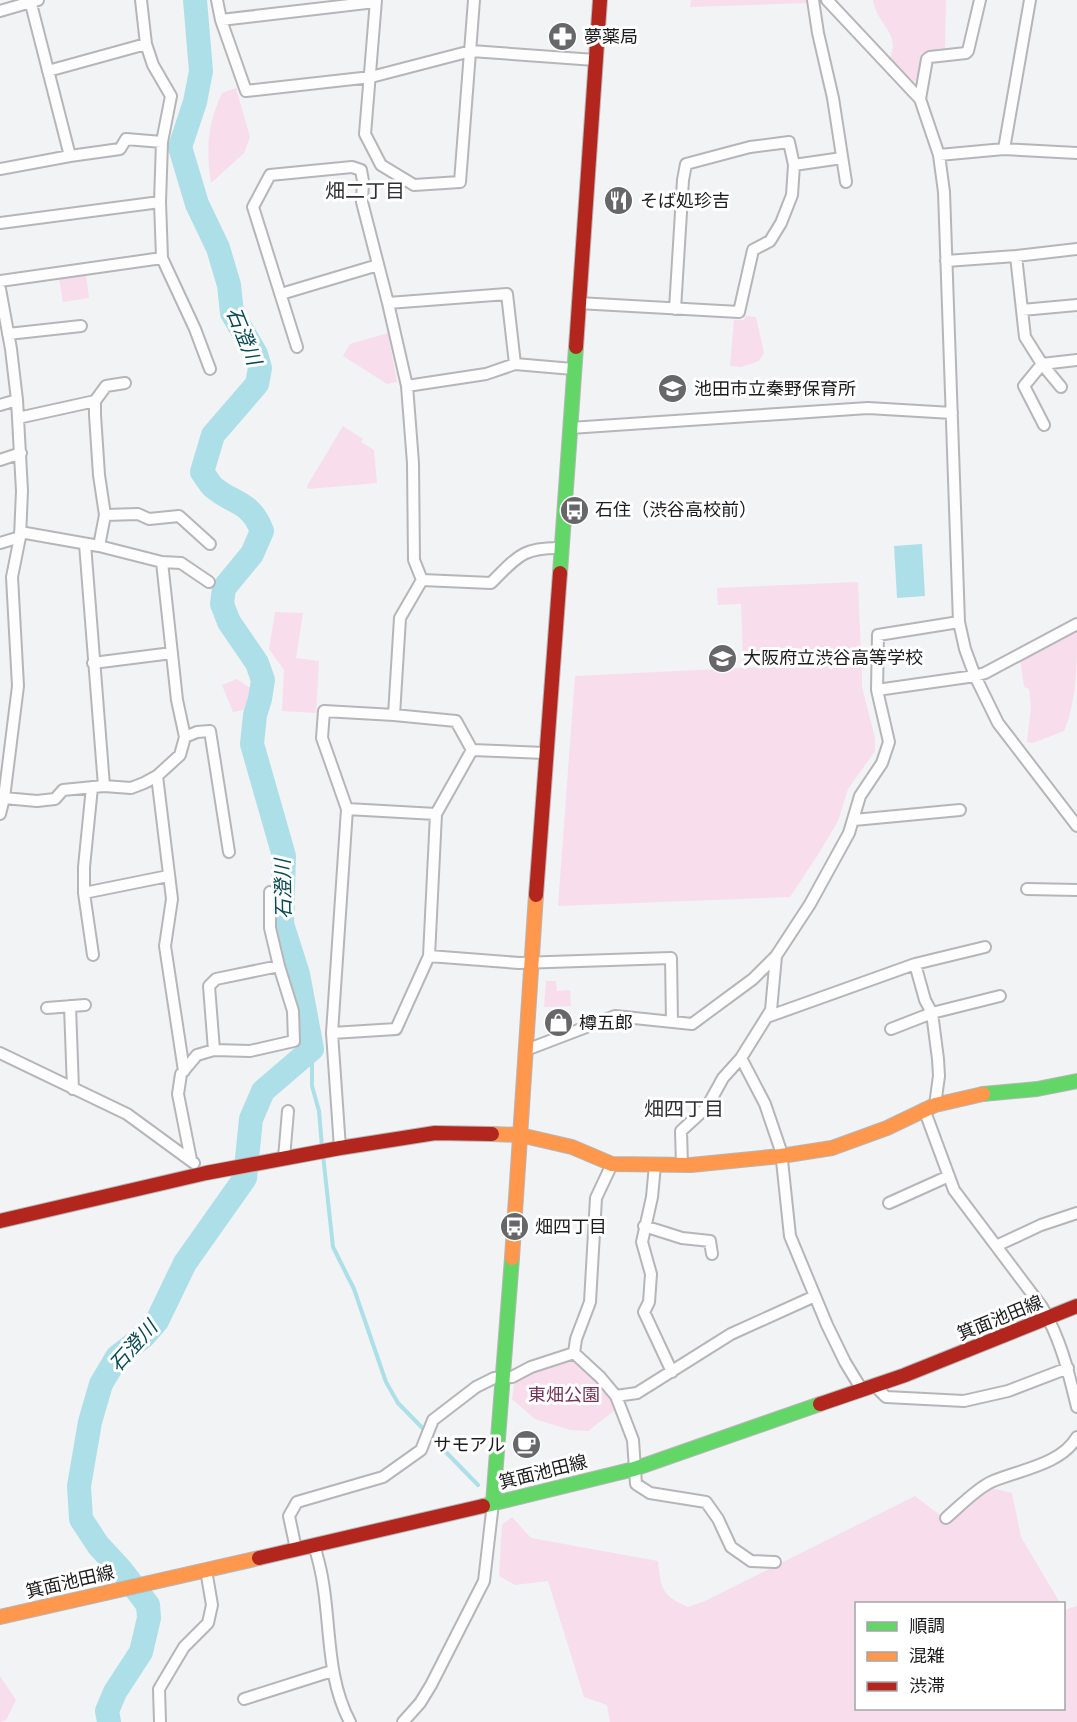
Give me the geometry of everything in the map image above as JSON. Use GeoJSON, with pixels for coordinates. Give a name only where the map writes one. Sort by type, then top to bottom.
{"type":"FeatureCollection","features":[{"type":"Feature","properties":{"kind":"street"},"geometry":{"type":"LineString","coordinates":[[141,0],[146,44],[153,65],[171,96],[162,142],[160,202],[162,258],[195,328],[210,369]]}},
{"type":"Feature","properties":{"kind":"street"},"geometry":{"type":"LineString","coordinates":[[217,0],[221,20],[246,91],[371,77],[471,51],[595,60]]}},
{"type":"Feature","properties":{"kind":"street"},"geometry":{"type":"LineString","coordinates":[[221,20],[376,1],[365,134],[381,165],[414,185],[460,182],[474,0]]}},
{"type":"Feature","properties":{"kind":"street"},"geometry":{"type":"LineString","coordinates":[[403,1722],[420,1703],[431,1685],[484,1581],[493,1503],[600,0]]}},
{"type":"Feature","properties":{"kind":"street"},"geometry":{"type":"LineString","coordinates":[[813,0],[833,98],[846,182]]}},
{"type":"Feature","properties":{"kind":"street"},"geometry":{"type":"LineString","coordinates":[[827,0],[920,99],[939,155],[944,192],[958,622],[975,676],[998,723],[1077,826]]}},
{"type":"Feature","properties":{"kind":"street"},"geometry":{"type":"LineString","coordinates":[[920,99],[927,59],[968,51],[980,0]]}},
{"type":"Feature","properties":{"kind":"street"},"geometry":{"type":"LineString","coordinates":[[1004,149],[1030,0]]}},
{"type":"Feature","properties":{"kind":"street"},"geometry":{"type":"LineString","coordinates":[[0,11],[33,1],[70,156]]}},
{"type":"Feature","properties":{"kind":"street"},"geometry":{"type":"LineString","coordinates":[[48,71],[146,44]]}},
{"type":"Feature","properties":{"kind":"street"},"geometry":{"type":"LineString","coordinates":[[0,169],[120,149],[126,139],[162,142]]}},
{"type":"Feature","properties":{"kind":"street"},"geometry":{"type":"LineString","coordinates":[[578,303],[675,309],[739,312],[753,250],[770,241],[782,223],[792,195],[794,165],[789,142],[750,147],[686,164],[675,309]]}},
{"type":"Feature","properties":{"kind":"street"},"geometry":{"type":"LineString","coordinates":[[939,155],[1004,149],[1077,153]]}},
{"type":"Feature","properties":{"kind":"street"},"geometry":{"type":"LineString","coordinates":[[794,165],[842,158]]}},
{"type":"Feature","properties":{"kind":"street"},"geometry":{"type":"LineString","coordinates":[[297,347],[253,207],[270,175],[352,167],[361,170],[362,202],[407,386],[413,463],[414,560],[422,580]]}},
{"type":"Feature","properties":{"kind":"street"},"geometry":{"type":"LineString","coordinates":[[0,223],[160,202]]}},
{"type":"Feature","properties":{"kind":"street"},"geometry":{"type":"LineString","coordinates":[[946,261],[1077,249]]}},
{"type":"Feature","properties":{"kind":"street"},"geometry":{"type":"LineString","coordinates":[[1016,256],[1025,337],[1042,364],[1061,387]]}},
{"type":"Feature","properties":{"kind":"street"},"geometry":{"type":"LineString","coordinates":[[0,281],[162,258]]}},
{"type":"Feature","properties":{"kind":"street"},"geometry":{"type":"LineString","coordinates":[[280,294],[378,265]]}},
{"type":"Feature","properties":{"kind":"street"},"geometry":{"type":"LineString","coordinates":[[0,289],[17,400],[22,491],[20,534],[12,577],[18,686],[0,814]]}},
{"type":"Feature","properties":{"kind":"street"},"geometry":{"type":"LineString","coordinates":[[388,303],[507,294],[515,364]]}},
{"type":"Feature","properties":{"kind":"street"},"geometry":{"type":"LineString","coordinates":[[1022,310],[1077,305]]}},
{"type":"Feature","properties":{"kind":"street"},"geometry":{"type":"LineString","coordinates":[[8,334],[81,326]]}},
{"type":"Feature","properties":{"kind":"street"},"geometry":{"type":"LineString","coordinates":[[1044,426],[1024,386],[1042,364],[1077,360]]}},
{"type":"Feature","properties":{"kind":"street"},"geometry":{"type":"LineString","coordinates":[[407,386],[486,374],[515,364],[573,369]]}},
{"type":"Feature","properties":{"kind":"street"},"geometry":{"type":"LineString","coordinates":[[99,546],[105,515],[99,475],[95,401],[106,386],[125,383]]}},
{"type":"Feature","properties":{"kind":"street"},"geometry":{"type":"LineString","coordinates":[[0,405],[17,400]]}},
{"type":"Feature","properties":{"kind":"street"},"geometry":{"type":"LineString","coordinates":[[18,418],[95,401]]}},
{"type":"Feature","properties":{"kind":"street"},"geometry":{"type":"LineString","coordinates":[[570,428],[868,408],[952,413]]}},
{"type":"Feature","properties":{"kind":"street"},"geometry":{"type":"LineString","coordinates":[[0,460],[21,453]]}},
{"type":"Feature","properties":{"kind":"street"},"geometry":{"type":"LineString","coordinates":[[105,515],[138,514],[149,519],[179,516],[210,544]]}},
{"type":"Feature","properties":{"kind":"street"},"geometry":{"type":"LineString","coordinates":[[0,543],[20,534],[99,546],[162,562],[181,563],[209,582]]}},
{"type":"Feature","properties":{"kind":"street"},"geometry":{"type":"LineString","coordinates":[[85,544],[104,786]]}},
{"type":"Feature","properties":{"kind":"street"},"geometry":{"type":"LineString","coordinates":[[422,580],[491,583],[520,554],[542,547],[562,548]]}},
{"type":"Feature","properties":{"kind":"street"},"geometry":{"type":"LineString","coordinates":[[4,798],[37,801],[55,799],[63,790],[104,786],[131,788],[157,776],[180,755],[185,737],[177,700],[162,562]]}},
{"type":"Feature","properties":{"kind":"street"},"geometry":{"type":"LineString","coordinates":[[394,715],[400,618],[422,580]]}},
{"type":"Feature","properties":{"kind":"street"},"geometry":{"type":"LineString","coordinates":[[526,1050],[615,1016],[693,1024],[753,980],[776,956],[810,904],[849,833],[860,795],[882,763],[889,742],[877,690],[878,635],[958,622]]}},
{"type":"Feature","properties":{"kind":"street"},"geometry":{"type":"LineString","coordinates":[[877,690],[985,673],[1077,624]]}},
{"type":"Feature","properties":{"kind":"street"},"geometry":{"type":"LineString","coordinates":[[93,663],[172,653]]}},
{"type":"Feature","properties":{"kind":"street"},"geometry":{"type":"LineString","coordinates":[[335,1148],[332,1033],[347,809],[321,738],[324,711],[456,721],[472,750]]}},
{"type":"Feature","properties":{"kind":"street"},"geometry":{"type":"LineString","coordinates":[[185,737],[196,732],[210,731],[229,852]]}},
{"type":"Feature","properties":{"kind":"street"},"geometry":{"type":"LineString","coordinates":[[472,750],[545,753]]}},
{"type":"Feature","properties":{"kind":"street"},"geometry":{"type":"LineString","coordinates":[[332,1033],[396,1029],[429,956],[436,814],[472,750]]}},
{"type":"Feature","properties":{"kind":"street"},"geometry":{"type":"LineString","coordinates":[[157,776],[172,899],[165,946],[184,1071]]}},
{"type":"Feature","properties":{"kind":"street"},"geometry":{"type":"LineString","coordinates":[[92,787],[84,867],[84,893],[93,955]]}},
{"type":"Feature","properties":{"kind":"street"},"geometry":{"type":"LineString","coordinates":[[347,809],[436,814]]}},
{"type":"Feature","properties":{"kind":"street"},"geometry":{"type":"LineString","coordinates":[[854,820],[960,810]]}},
{"type":"Feature","properties":{"kind":"street"},"geometry":{"type":"LineString","coordinates":[[84,893],[168,876]]}},
{"type":"Feature","properties":{"kind":"street"},"geometry":{"type":"LineString","coordinates":[[1027,889],[1077,891]]}},
{"type":"Feature","properties":{"kind":"street"},"geometry":{"type":"LineString","coordinates":[[191,1160],[178,1094],[181,1074],[197,1055],[214,1050],[250,1051],[294,1041],[293,1011],[270,928],[270,892]]}},
{"type":"Feature","properties":{"kind":"street"},"geometry":{"type":"LineString","coordinates":[[767,1017],[915,964],[985,947]]}},
{"type":"Feature","properties":{"kind":"street"},"geometry":{"type":"LineString","coordinates":[[429,956],[532,962],[671,958],[672,1022]]}},
{"type":"Feature","properties":{"kind":"street"},"geometry":{"type":"LineString","coordinates":[[682,1165],[681,1131],[707,1107],[723,1078],[741,1058],[771,1010],[776,956]]}},
{"type":"Feature","properties":{"kind":"street"},"geometry":{"type":"LineString","coordinates":[[915,964],[925,1000],[932,1013],[938,1068],[930,1107],[949,1176],[963,1203],[1042,1306],[1063,1351],[1077,1407]]}},
{"type":"Feature","properties":{"kind":"street"},"geometry":{"type":"LineString","coordinates":[[214,1050],[209,986],[216,979],[279,966]]}},
{"type":"Feature","properties":{"kind":"street"},"geometry":{"type":"LineString","coordinates":[[891,1029],[932,1013],[1000,996]]}},
{"type":"Feature","properties":{"kind":"street"},"geometry":{"type":"LineString","coordinates":[[47,1008],[85,1005]]}},
{"type":"Feature","properties":{"kind":"street"},"geometry":{"type":"LineString","coordinates":[[70,1006],[73,1089]]}},
{"type":"Feature","properties":{"kind":"street"},"geometry":{"type":"LineString","coordinates":[[0,1053],[127,1114],[206,1173]]}},
{"type":"Feature","properties":{"kind":"street"},"geometry":{"type":"LineString","coordinates":[[741,1058],[765,1104],[781,1151],[790,1236],[845,1362],[868,1388],[886,1397],[964,1401],[1008,1391],[1068,1368]]}},
{"type":"Feature","properties":{"kind":"street"},"geometry":{"type":"LineString","coordinates":[[0,1221],[258,1162],[435,1133],[520,1135],[572,1147],[612,1164],[682,1165],[781,1156],[832,1148],[887,1128],[930,1107],[989,1094],[1037,1089],[1077,1081]]}},
{"type":"Feature","properties":{"kind":"street"},"geometry":{"type":"LineString","coordinates":[[284,1158],[288,1111]]}},
{"type":"Feature","properties":{"kind":"street"},"geometry":{"type":"LineString","coordinates":[[574,1353],[576,1339],[590,1302],[596,1198],[612,1164]]}},
{"type":"Feature","properties":{"kind":"street"},"geometry":{"type":"LineString","coordinates":[[655,1165],[652,1197],[642,1242],[651,1274],[649,1302],[644,1312],[672,1371]]}},
{"type":"Feature","properties":{"kind":"street"},"geometry":{"type":"LineString","coordinates":[[889,1203],[949,1176]]}},
{"type":"Feature","properties":{"kind":"street"},"geometry":{"type":"LineString","coordinates":[[996,1246],[1041,1225],[1077,1213]]}},
{"type":"Feature","properties":{"kind":"street"},"geometry":{"type":"LineString","coordinates":[[644,1226],[682,1238],[710,1241],[712,1254]]}},
{"type":"Feature","properties":{"kind":"street"},"geometry":{"type":"LineString","coordinates":[[616,1396],[637,1393],[731,1334],[815,1296]]}},
{"type":"Feature","properties":{"kind":"street","name":"箕面池田線"},"geometry":{"type":"LineString","coordinates":[[0,1617],[634,1469],[868,1388],[1006,1336],[1077,1305]]}},
{"type":"Feature","properties":{"kind":"street"},"geometry":{"type":"LineString","coordinates":[[296,1549],[289,1516],[297,1502],[384,1477],[421,1450],[433,1420],[476,1387],[494,1378],[512,1377],[531,1367],[574,1353]]}},
{"type":"Feature","properties":{"kind":"street"},"geometry":{"type":"LineString","coordinates":[[574,1353],[600,1377],[616,1396],[633,1440],[636,1484],[650,1493],[706,1502],[718,1519],[731,1547],[751,1561],[775,1562]]}},
{"type":"Feature","properties":{"kind":"street"},"geometry":{"type":"LineString","coordinates":[[946,1518],[988,1483],[1054,1458],[1072,1447],[1077,1437]]}},
{"type":"Feature","properties":{"kind":"street"},"geometry":{"type":"LineString","coordinates":[[314,1545],[322,1577],[333,1671],[344,1710],[350,1722]]}},
{"type":"Feature","properties":{"kind":"street"},"geometry":{"type":"LineString","coordinates":[[160,1722],[159,1689],[184,1647],[208,1623],[212,1605],[206,1570]]}},
{"type":"Feature","properties":{"kind":"street"},"geometry":{"type":"LineString","coordinates":[[244,1699],[333,1671]]}},
{"type":"Feature","properties":{"kind":"green space"},"geometry":{"type":"Polygon","coordinates":[[[691,0],[807,0],[808,3],[690,7],[691,0]]]}},
{"type":"Feature","properties":{"kind":"green space"},"geometry":{"type":"Polygon","coordinates":[[[873,0],[946,0],[945,48],[921,53],[921,79],[914,82],[890,58],[893,49],[892,41],[878,16],[873,0]]]}},
{"type":"Feature","properties":{"kind":"green space"},"geometry":{"type":"Polygon","coordinates":[[[236,88],[250,137],[244,153],[211,183],[208,148],[213,116],[222,93],[236,88]]]}},
{"type":"Feature","properties":{"kind":"green space"},"geometry":{"type":"Polygon","coordinates":[[[86,275],[89,298],[63,302],[59,279],[86,275]]]}},
{"type":"Feature","properties":{"kind":"green space"},"geometry":{"type":"Polygon","coordinates":[[[746,316],[756,317],[764,353],[759,361],[741,367],[730,366],[734,320],[744,320],[746,316]]]}},
{"type":"Feature","properties":{"kind":"green space"},"geometry":{"type":"Polygon","coordinates":[[[388,333],[397,382],[387,384],[343,356],[350,344],[388,333]]]}},
{"type":"Feature","properties":{"kind":"green space"},"geometry":{"type":"Polygon","coordinates":[[[343,426],[363,439],[361,442],[374,450],[377,483],[308,489],[307,486],[343,426]]]}},
{"type":"Feature","properties":{"kind":"green space"},"geometry":{"type":"Polygon","coordinates":[[[858,582],[861,655],[743,660],[741,604],[718,605],[717,588],[858,582]]]}},
{"type":"Feature","properties":{"kind":"green space"},"geometry":{"type":"Polygon","coordinates":[[[275,612],[303,613],[296,658],[319,661],[316,713],[282,711],[284,670],[269,649],[275,612]]]}},
{"type":"Feature","properties":{"kind":"green space"},"geometry":{"type":"Polygon","coordinates":[[[1077,629],[1074,695],[1064,731],[1033,743],[1027,742],[1031,707],[1029,689],[1024,687],[1020,659],[1077,629]]]}},
{"type":"Feature","properties":{"kind":"green space"},"geometry":{"type":"Polygon","coordinates":[[[862,662],[862,687],[875,738],[875,751],[848,789],[838,821],[790,897],[558,906],[575,676],[862,662]]]}},
{"type":"Feature","properties":{"kind":"green space"},"geometry":{"type":"Polygon","coordinates":[[[237,679],[253,690],[251,709],[233,712],[222,685],[237,679]]]}},
{"type":"Feature","properties":{"kind":"green space"},"geometry":{"type":"Polygon","coordinates":[[[546,981],[556,981],[557,991],[570,990],[571,1006],[544,1007],[546,981]]]}},
{"type":"Feature","properties":{"kind":"green space","name":"東畑公園"},"geometry":{"type":"Polygon","coordinates":[[[573,1359],[604,1388],[615,1410],[588,1431],[570,1430],[535,1419],[512,1399],[515,1379],[526,1373],[573,1359]]]}},
{"type":"Feature","properties":{"kind":"green space"},"geometry":{"type":"Polygon","coordinates":[[[991,1488],[1012,1493],[1021,1537],[1059,1602],[855,1602],[855,1710],[1065,1710],[1065,1610],[1077,1606],[1077,1722],[610,1722],[607,1705],[584,1697],[548,1581],[515,1585],[499,1576],[502,1525],[512,1517],[531,1538],[658,1561],[660,1578],[667,1595],[688,1607],[705,1601],[915,1496],[949,1522],[991,1488]]]}},
{"type":"Feature","properties":{"kind":"green space"},"geometry":{"type":"Polygon","coordinates":[[[0,1676],[16,1700],[6,1720],[0,1722],[0,1676]]]}},
{"type":"Feature","properties":{"kind":"water"},"geometry":{"type":"Polygon","coordinates":[[[922,544],[925,596],[897,598],[894,546],[922,544]]]}},
{"type":"Feature","properties":{"kind":"waterway","name":"石澄川"},"geometry":{"type":"LineString","coordinates":[[109,1722],[107,1711],[115,1692],[141,1652],[149,1618],[148,1605],[98,1545],[81,1519],[79,1486],[90,1422],[101,1384],[117,1357],[144,1336],[157,1321],[185,1263],[245,1178],[251,1119],[263,1091],[312,1049],[298,974],[282,924],[284,856],[252,744],[255,715],[263,680],[257,663],[229,622],[222,604],[224,588],[252,554],[262,531],[247,508],[213,487],[202,472],[213,435],[257,384],[260,368],[256,354],[232,313],[229,285],[218,248],[197,204],[180,147],[195,102],[201,71],[195,0]]}},
{"type":"Feature","properties":{"kind":"waterway"},"geometry":{"type":"LineString","coordinates":[[312,1049],[312,1086],[319,1111],[322,1147]]}},
{"type":"Feature","properties":{"kind":"waterway"},"geometry":{"type":"LineString","coordinates":[[323,1155],[333,1247],[354,1289],[386,1382],[398,1403],[478,1485]]}},
{"type":"Feature","properties":{"kind":"traffic: fast"},"geometry":{"type":"LineString","coordinates":[[560,573],[576,347]]}},
{"type":"Feature","properties":{"kind":"traffic: fast"},"geometry":{"type":"LineString","coordinates":[[983,1094],[1037,1089],[1077,1081]]}},
{"type":"Feature","properties":{"kind":"traffic: fast"},"geometry":{"type":"LineString","coordinates":[[493,1503],[512,1258]]}},
{"type":"Feature","properties":{"kind":"traffic: fast"},"geometry":{"type":"LineString","coordinates":[[483,1506],[634,1469],[820,1404]]}},
{"type":"Feature","properties":{"kind":"traffic: slow"},"geometry":{"type":"LineString","coordinates":[[512,1258],[536,895]]}},
{"type":"Feature","properties":{"kind":"traffic: slow"},"geometry":{"type":"LineString","coordinates":[[492,1134],[520,1135],[572,1147],[612,1164],[691,1165],[781,1156],[832,1148],[887,1128],[935,1105],[983,1094]]}},
{"type":"Feature","properties":{"kind":"traffic: slow"},"geometry":{"type":"LineString","coordinates":[[0,1617],[259,1558]]}},
{"type":"Feature","properties":{"kind":"traffic: jam"},"geometry":{"type":"LineString","coordinates":[[576,347],[600,0]]}},
{"type":"Feature","properties":{"kind":"traffic: jam"},"geometry":{"type":"LineString","coordinates":[[536,895],[560,573]]}},
{"type":"Feature","properties":{"kind":"traffic: jam"},"geometry":{"type":"LineString","coordinates":[[0,1221],[206,1173],[340,1148],[435,1133],[492,1134]]}},
{"type":"Feature","properties":{"kind":"traffic: jam"},"geometry":{"type":"LineString","coordinates":[[820,1404],[905,1375],[1077,1306]]}},
{"type":"Feature","properties":{"kind":"traffic: jam"},"geometry":{"type":"LineString","coordinates":[[259,1558],[483,1506]]}},
{"type":"Feature","properties":{"kind":"place","name":"夢薬局"},"geometry":{"type":"Point","coordinates":[563,37]}},
{"type":"Feature","properties":{"kind":"place","name":"そば処珍吉"},"geometry":{"type":"Point","coordinates":[619,201]}},
{"type":"Feature","properties":{"kind":"place","name":"池田市立秦野保育所"},"geometry":{"type":"Point","coordinates":[673,389]}},
{"type":"Feature","properties":{"kind":"place","name":"石住（渋谷高校前）"},"geometry":{"type":"Point","coordinates":[574,510]}},
{"type":"Feature","properties":{"kind":"place","name":"大阪府立渋谷高等学校"},"geometry":{"type":"Point","coordinates":[722,658]}},
{"type":"Feature","properties":{"kind":"place","name":"樽五郎"},"geometry":{"type":"Point","coordinates":[558,1023]}},
{"type":"Feature","properties":{"kind":"place","name":"畑四丁目"},"geometry":{"type":"Point","coordinates":[514,1227]}},
{"type":"Feature","properties":{"kind":"place","name":"サモアル"},"geometry":{"type":"Point","coordinates":[526,1445]}},
{"type":"Feature","properties":{"kind":"district","name":"畑二丁目"},"geometry":{"type":"Point","coordinates":[365,191]}},
{"type":"Feature","properties":{"kind":"district","name":"畑四丁目"},"geometry":{"type":"Point","coordinates":[684,1109]}}]}
